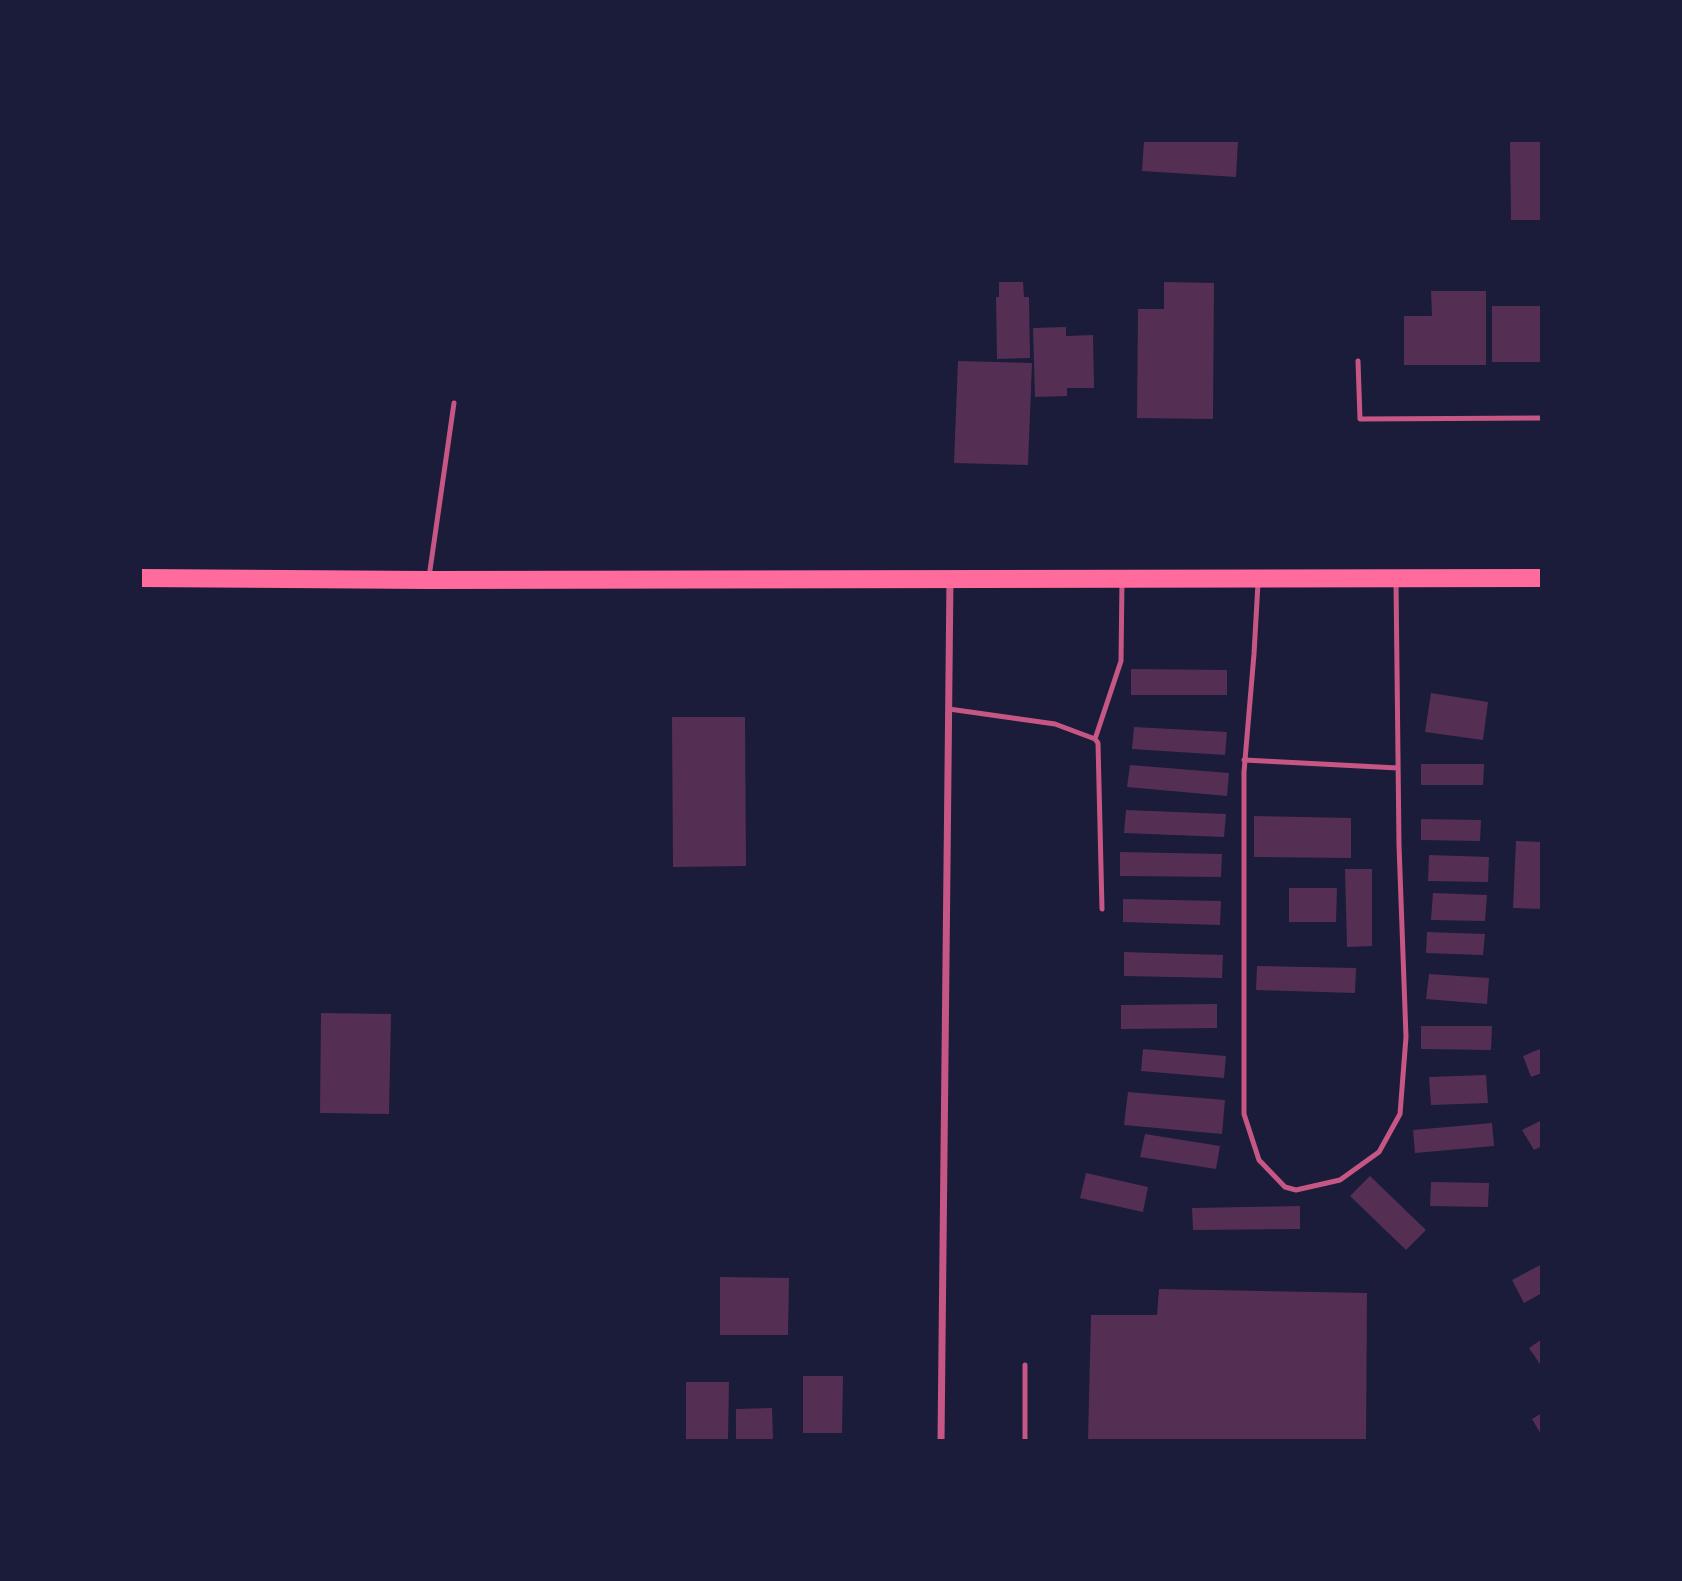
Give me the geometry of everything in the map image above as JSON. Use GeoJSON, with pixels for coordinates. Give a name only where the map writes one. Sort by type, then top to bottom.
{"type":"FeatureCollection","features":[{"type":"Feature","properties":{"kind":"main road"},"geometry":{"type":"LineString","coordinates":[[140,578],[1542,578]]}},
{"type":"Feature","properties":{"kind":"street"},"geometry":{"type":"LineString","coordinates":[[941,1441],[950,578]]}},
{"type":"Feature","properties":{"kind":"lane"},"geometry":{"type":"LineString","coordinates":[[1358,360],[1360,419],[1542,418]]}},
{"type":"Feature","properties":{"kind":"lane"},"geometry":{"type":"LineString","coordinates":[[429,580],[454,404]]}},
{"type":"Feature","properties":{"kind":"lane"},"geometry":{"type":"LineString","coordinates":[[1095,739],[1121,661],[1122,578]]}},
{"type":"Feature","properties":{"kind":"lane"},"geometry":{"type":"LineString","coordinates":[[1259,578],[1244,760],[1244,1114],[1259,1160],[1286,1187],[1296,1190],[1340,1180],[1378,1152],[1400,1115],[1406,1037],[1398,768],[1396,578]]}},
{"type":"Feature","properties":{"kind":"lane"},"geometry":{"type":"LineString","coordinates":[[949,709],[1055,724],[1095,739],[1098,743],[1102,909]]}},
{"type":"Feature","properties":{"kind":"lane"},"geometry":{"type":"LineString","coordinates":[[1244,760],[1398,768]]}},
{"type":"Feature","properties":{"kind":"lane"},"geometry":{"type":"LineString","coordinates":[[1025,1365],[1025,1441]]}},
{"type":"Feature","properties":{"kind":"building"},"geometry":{"type":"Polygon","coordinates":[[[1144,140],[1238,140],[1236,177],[1142,171],[1144,140]]]}},
{"type":"Feature","properties":{"kind":"building"},"geometry":{"type":"Polygon","coordinates":[[[1510,140],[1542,140],[1542,220],[1511,220],[1510,140]]]}},
{"type":"Feature","properties":{"kind":"building"},"geometry":{"type":"Polygon","coordinates":[[[999,282],[1023,282],[1024,297],[1029,297],[1030,358],[997,359],[996,297],[999,297],[999,282]]]}},
{"type":"Feature","properties":{"kind":"building"},"geometry":{"type":"Polygon","coordinates":[[[1164,282],[1214,283],[1213,419],[1137,418],[1138,309],[1164,309],[1164,282]]]}},
{"type":"Feature","properties":{"kind":"building"},"geometry":{"type":"Polygon","coordinates":[[[1431,291],[1486,291],[1486,365],[1404,365],[1404,316],[1432,316],[1431,291]]]}},
{"type":"Feature","properties":{"kind":"building"},"geometry":{"type":"Polygon","coordinates":[[[1492,306],[1542,306],[1542,362],[1492,362],[1492,306]]]}},
{"type":"Feature","properties":{"kind":"building"},"geometry":{"type":"Polygon","coordinates":[[[1066,327],[1066,336],[1093,335],[1094,388],[1067,388],[1067,396],[1035,397],[1033,328],[1066,327]]]}},
{"type":"Feature","properties":{"kind":"building"},"geometry":{"type":"Polygon","coordinates":[[[958,361],[1032,363],[1028,465],[954,463],[958,361]]]}},
{"type":"Feature","properties":{"kind":"building"},"geometry":{"type":"Polygon","coordinates":[[[1131,669],[1227,670],[1227,695],[1131,695],[1131,669]]]}},
{"type":"Feature","properties":{"kind":"building"},"geometry":{"type":"Polygon","coordinates":[[[1431,693],[1488,702],[1483,740],[1425,732],[1431,693]]]}},
{"type":"Feature","properties":{"kind":"building"},"geometry":{"type":"Polygon","coordinates":[[[672,717],[745,717],[746,866],[673,867],[672,717]]]}},
{"type":"Feature","properties":{"kind":"building"},"geometry":{"type":"Polygon","coordinates":[[[1134,727],[1227,732],[1225,755],[1132,749],[1134,727]]]}},
{"type":"Feature","properties":{"kind":"building"},"geometry":{"type":"Polygon","coordinates":[[[1421,764],[1484,764],[1483,785],[1421,785],[1421,764]]]}},
{"type":"Feature","properties":{"kind":"building"},"geometry":{"type":"Polygon","coordinates":[[[1130,765],[1229,773],[1227,796],[1127,787],[1130,765]]]}},
{"type":"Feature","properties":{"kind":"building"},"geometry":{"type":"Polygon","coordinates":[[[1126,810],[1226,814],[1224,837],[1124,833],[1126,810]]]}},
{"type":"Feature","properties":{"kind":"building"},"geometry":{"type":"Polygon","coordinates":[[[1254,816],[1351,818],[1351,858],[1254,857],[1254,816]]]}},
{"type":"Feature","properties":{"kind":"building"},"geometry":{"type":"Polygon","coordinates":[[[1421,819],[1481,820],[1480,841],[1421,840],[1421,819]]]}},
{"type":"Feature","properties":{"kind":"building"},"geometry":{"type":"Polygon","coordinates":[[[1516,841],[1542,842],[1542,909],[1513,908],[1516,841]]]}},
{"type":"Feature","properties":{"kind":"building"},"geometry":{"type":"Polygon","coordinates":[[[1120,852],[1222,854],[1221,877],[1120,876],[1120,852]]]}},
{"type":"Feature","properties":{"kind":"building"},"geometry":{"type":"Polygon","coordinates":[[[1429,855],[1489,857],[1488,882],[1428,881],[1429,855]]]}},
{"type":"Feature","properties":{"kind":"building"},"geometry":{"type":"Polygon","coordinates":[[[1345,869],[1372,869],[1372,946],[1347,947],[1345,869]]]}},
{"type":"Feature","properties":{"kind":"building"},"geometry":{"type":"Polygon","coordinates":[[[1289,888],[1337,888],[1336,922],[1289,922],[1289,888]]]}},
{"type":"Feature","properties":{"kind":"building"},"geometry":{"type":"Polygon","coordinates":[[[1433,893],[1487,895],[1485,921],[1431,920],[1433,893]]]}},
{"type":"Feature","properties":{"kind":"building"},"geometry":{"type":"Polygon","coordinates":[[[1123,899],[1221,901],[1220,925],[1123,922],[1123,899]]]}},
{"type":"Feature","properties":{"kind":"building"},"geometry":{"type":"Polygon","coordinates":[[[1427,932],[1485,934],[1483,955],[1426,953],[1427,932]]]}},
{"type":"Feature","properties":{"kind":"building"},"geometry":{"type":"Polygon","coordinates":[[[1124,952],[1223,955],[1222,978],[1124,976],[1124,952]]]}},
{"type":"Feature","properties":{"kind":"building"},"geometry":{"type":"Polygon","coordinates":[[[1257,966],[1356,968],[1355,993],[1256,990],[1257,966]]]}},
{"type":"Feature","properties":{"kind":"building"},"geometry":{"type":"Polygon","coordinates":[[[1429,974],[1489,978],[1487,1004],[1426,999],[1429,974]]]}},
{"type":"Feature","properties":{"kind":"building"},"geometry":{"type":"Polygon","coordinates":[[[1217,1004],[1217,1028],[1121,1029],[1121,1005],[1217,1004]]]}},
{"type":"Feature","properties":{"kind":"building"},"geometry":{"type":"Polygon","coordinates":[[[321,1013],[391,1014],[389,1114],[320,1113],[321,1013]]]}},
{"type":"Feature","properties":{"kind":"building"},"geometry":{"type":"Polygon","coordinates":[[[1421,1026],[1492,1026],[1491,1050],[1421,1049],[1421,1026]]]}},
{"type":"Feature","properties":{"kind":"building"},"geometry":{"type":"Polygon","coordinates":[[[1542,1048],[1542,1073],[1531,1077],[1523,1056],[1542,1048]]]}},
{"type":"Feature","properties":{"kind":"building"},"geometry":{"type":"Polygon","coordinates":[[[1143,1049],[1226,1056],[1224,1078],[1141,1071],[1143,1049]]]}},
{"type":"Feature","properties":{"kind":"building"},"geometry":{"type":"Polygon","coordinates":[[[1486,1075],[1488,1103],[1431,1105],[1429,1077],[1486,1075]]]}},
{"type":"Feature","properties":{"kind":"building"},"geometry":{"type":"Polygon","coordinates":[[[1128,1092],[1225,1100],[1222,1134],[1124,1125],[1128,1092]]]}},
{"type":"Feature","properties":{"kind":"building"},"geometry":{"type":"Polygon","coordinates":[[[1542,1120],[1542,1146],[1534,1150],[1522,1130],[1542,1120]]]}},
{"type":"Feature","properties":{"kind":"building"},"geometry":{"type":"Polygon","coordinates":[[[1492,1123],[1494,1146],[1415,1153],[1413,1130],[1492,1123]]]}},
{"type":"Feature","properties":{"kind":"building"},"geometry":{"type":"Polygon","coordinates":[[[1145,1134],[1220,1146],[1216,1169],[1140,1157],[1145,1134]]]}},
{"type":"Feature","properties":{"kind":"building"},"geometry":{"type":"Polygon","coordinates":[[[1086,1173],[1148,1187],[1143,1212],[1080,1198],[1086,1173]]]}},
{"type":"Feature","properties":{"kind":"building"},"geometry":{"type":"Polygon","coordinates":[[[1370,1176],[1426,1230],[1406,1250],[1350,1196],[1370,1176]]]}},
{"type":"Feature","properties":{"kind":"building"},"geometry":{"type":"Polygon","coordinates":[[[1431,1182],[1489,1183],[1488,1207],[1430,1206],[1431,1182]]]}},
{"type":"Feature","properties":{"kind":"building"},"geometry":{"type":"Polygon","coordinates":[[[1300,1206],[1300,1229],[1193,1230],[1192,1208],[1300,1206]]]}},
{"type":"Feature","properties":{"kind":"building"},"geometry":{"type":"Polygon","coordinates":[[[1542,1264],[1542,1293],[1524,1303],[1512,1280],[1542,1264]]]}},
{"type":"Feature","properties":{"kind":"building"},"geometry":{"type":"Polygon","coordinates":[[[720,1277],[789,1278],[788,1335],[720,1335],[720,1277]]]}},
{"type":"Feature","properties":{"kind":"building"},"geometry":{"type":"Polygon","coordinates":[[[1159,1289],[1367,1293],[1366,1441],[1088,1441],[1091,1315],[1157,1315],[1159,1289]]]}},
{"type":"Feature","properties":{"kind":"building"},"geometry":{"type":"Polygon","coordinates":[[[1542,1339],[1542,1367],[1529,1348],[1542,1339]]]}},
{"type":"Feature","properties":{"kind":"building"},"geometry":{"type":"Polygon","coordinates":[[[803,1376],[843,1376],[842,1433],[803,1433],[803,1376]]]}},
{"type":"Feature","properties":{"kind":"building"},"geometry":{"type":"Polygon","coordinates":[[[686,1382],[729,1382],[728,1441],[686,1441],[686,1382]]]}},
{"type":"Feature","properties":{"kind":"building"},"geometry":{"type":"Polygon","coordinates":[[[772,1408],[773,1441],[736,1441],[736,1409],[772,1408]]]}},
{"type":"Feature","properties":{"kind":"building"},"geometry":{"type":"Polygon","coordinates":[[[1542,1413],[1542,1436],[1532,1419],[1542,1413]]]}}]}
